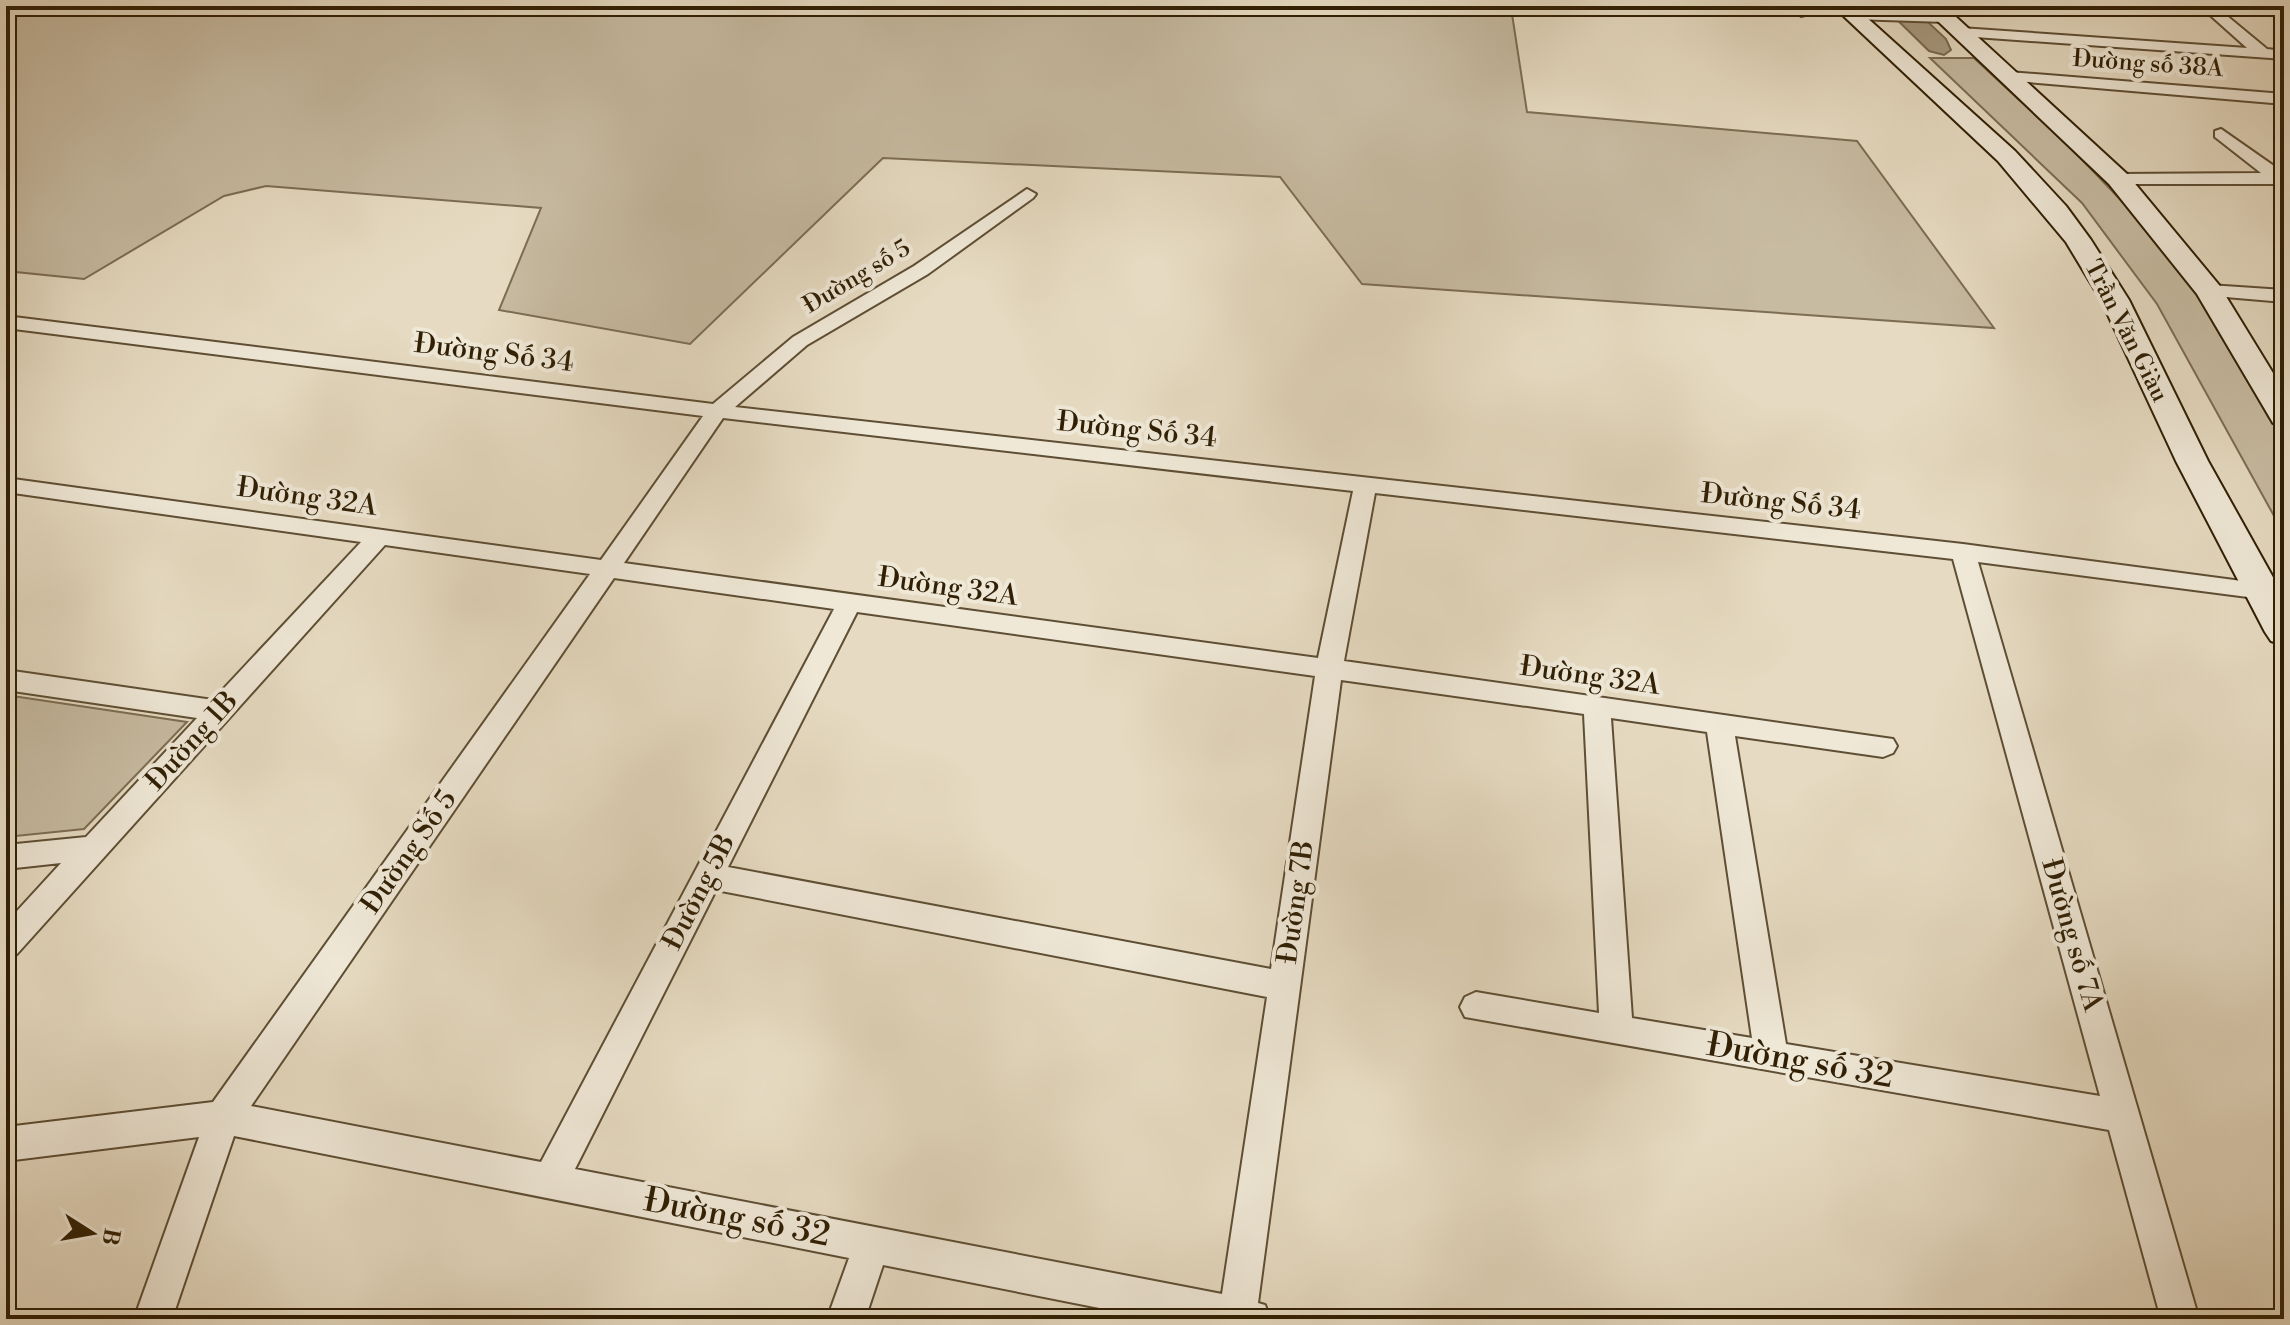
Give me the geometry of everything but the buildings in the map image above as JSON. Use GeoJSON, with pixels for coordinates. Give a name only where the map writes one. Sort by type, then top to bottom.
{"type":"FeatureCollection","features":[{"type":"Feature","properties":{"kind":"main road","name":"Trần Văn Giàu"},"geometry":{"type":"LineString","coordinates":[[1856,13],[2005,156],[2056,211],[2081,245],[2105,282],[2206,488],[2284,632]]}},
{"type":"Feature","properties":{"kind":"main road"},"geometry":{"type":"LineString","coordinates":[[1943,19],[2118,179],[2209,291],[2280,403]]}},
{"type":"Feature","properties":{"kind":"street"},"geometry":{"type":"LineString","coordinates":[[2207,6],[2262,53]]}},
{"type":"Feature","properties":{"kind":"street"},"geometry":{"type":"LineString","coordinates":[[1856,13],[1943,19],[2284,55]]}},
{"type":"Feature","properties":{"kind":"street","name":"Đường số 38A"},"geometry":{"type":"LineString","coordinates":[[2009,77],[2284,99]]}},
{"type":"Feature","properties":{"kind":"street"},"geometry":{"type":"LineString","coordinates":[[2221,134],[2282,180]]}},
{"type":"Feature","properties":{"kind":"street"},"geometry":{"type":"LineString","coordinates":[[2118,179],[2282,180]]}},
{"type":"Feature","properties":{"kind":"street","name":"Đường số 5"},"geometry":{"type":"LineString","coordinates":[[717,412],[800,341],[921,270],[1027,194]]}},
{"type":"Feature","properties":{"kind":"street"},"geometry":{"type":"LineString","coordinates":[[2209,291],[2284,296]]}},
{"type":"Feature","properties":{"kind":"street","name":"Đường Số 34"},"geometry":{"type":"LineString","coordinates":[[9,327],[717,412],[1963,552],[2263,591]]}},
{"type":"Feature","properties":{"kind":"street","name":"Đường Số 5"},"geometry":{"type":"LineString","coordinates":[[153,1319],[223,1117],[717,412]]}},
{"type":"Feature","properties":{"kind":"street","name":"Đường 32A"},"geometry":{"type":"LineString","coordinates":[[6,485],[1883,746]]}},
{"type":"Feature","properties":{"kind":"street","name":"Đường 7B"},"geometry":{"type":"LineString","coordinates":[[1241,1318],[1329,670],[1365,486]]}},
{"type":"Feature","properties":{"kind":"street","name":"Đường 1B"},"geometry":{"type":"LineString","coordinates":[[6,944],[378,538]]}},
{"type":"Feature","properties":{"kind":"street","name":"Đường số 7A"},"geometry":{"type":"LineString","coordinates":[[1963,552],[2180,1319]]}},
{"type":"Feature","properties":{"kind":"street","name":"Đường 5B"},"geometry":{"type":"LineString","coordinates":[[550,1181],[849,603]]}},
{"type":"Feature","properties":{"kind":"street"},"geometry":{"type":"LineString","coordinates":[[6,680],[219,711]]}},
{"type":"Feature","properties":{"kind":"street"},"geometry":{"type":"LineString","coordinates":[[1597,708],[1616,1030]]}},
{"type":"Feature","properties":{"kind":"street"},"geometry":{"type":"LineString","coordinates":[[1720,725],[1771,1056]]}},
{"type":"Feature","properties":{"kind":"street"},"geometry":{"type":"LineString","coordinates":[[6,857],[94,848]]}},
{"type":"Feature","properties":{"kind":"street"},"geometry":{"type":"LineString","coordinates":[[707,876],[1284,986]]}},
{"type":"Feature","properties":{"kind":"street","name":"Đường số 32"},"geometry":{"type":"LineString","coordinates":[[1476,1007],[2122,1116]]}},
{"type":"Feature","properties":{"kind":"street"},"geometry":{"type":"LineString","coordinates":[[6,1144],[223,1117]]}},
{"type":"Feature","properties":{"kind":"street","name":"Đường số 32"},"geometry":{"type":"LineString","coordinates":[[223,1117],[1241,1318]]}},
{"type":"Feature","properties":{"kind":"street"},"geometry":{"type":"LineString","coordinates":[[846,1319],[872,1244]]}},
{"type":"Feature","properties":{"kind":"shaded area"},"geometry":{"type":"Polygon","coordinates":[[[6,6],[1436,6],[1512,14],[1527,112],[1857,141],[1994,328],[1362,284],[1280,177],[883,158],[690,344],[499,310],[541,208],[266,186],[224,196],[84,279],[6,271],[6,6]]]}},
{"type":"Feature","properties":{"kind":"shaded area"},"geometry":{"type":"Polygon","coordinates":[[[1883,6],[1911,6],[1946,39],[1951,50],[1944,55],[1929,51],[1883,6]]]}},
{"type":"Feature","properties":{"kind":"shaded area"},"geometry":{"type":"Polygon","coordinates":[[[1930,58],[1974,58],[2069,146],[2137,217],[2201,298],[2284,440],[2284,534],[2157,304],[2082,203],[1930,58]]]}},
{"type":"Feature","properties":{"kind":"shaded area"},"geometry":{"type":"Polygon","coordinates":[[[6,695],[187,722],[84,829],[6,837],[6,695]]]}}]}
